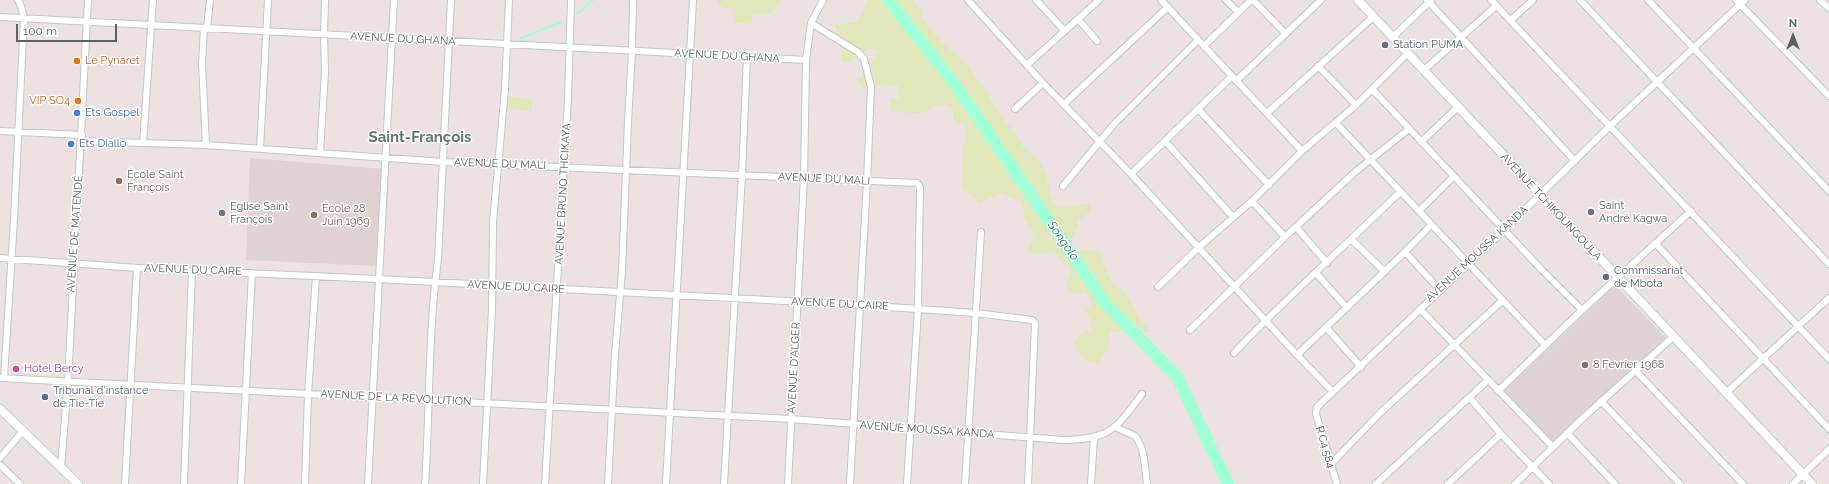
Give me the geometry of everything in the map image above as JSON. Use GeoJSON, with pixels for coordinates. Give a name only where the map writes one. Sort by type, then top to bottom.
{"type":"FeatureCollection","features":[{"type":"Feature","properties":{"kind":"street"},"geometry":{"type":"LineString","coordinates":[[2,378],[12,258],[24,18],[18,0]]}},
{"type":"Feature","properties":{"kind":"street","name":"AVENUE DE MATENDÉ"},"geometry":{"type":"LineString","coordinates":[[61,467],[68,382],[82,138],[88,0]]}},
{"type":"Feature","properties":{"kind":"street"},"geometry":{"type":"LineString","coordinates":[[143,143],[153,0]]}},
{"type":"Feature","properties":{"kind":"street"},"geometry":{"type":"LineString","coordinates":[[206,145],[202,64],[210,0]]}},
{"type":"Feature","properties":{"kind":"street"},"geometry":{"type":"LineString","coordinates":[[260,149],[268,0]]}},
{"type":"Feature","properties":{"kind":"street"},"geometry":{"type":"LineString","coordinates":[[320,152],[325,73],[325,0]]}},
{"type":"Feature","properties":{"kind":"street"},"geometry":{"type":"LineString","coordinates":[[368,484],[394,0]]}},
{"type":"Feature","properties":{"kind":"street"},"geometry":{"type":"LineString","coordinates":[[425,484],[435,283],[438,259],[444,162],[451,0]]}},
{"type":"Feature","properties":{"kind":"street"},"geometry":{"type":"LineString","coordinates":[[482,484],[492,286],[493,222],[508,44],[509,0]]}},
{"type":"Feature","properties":{"kind":"street","name":"AVENUE BRUNO THCIKAYA"},"geometry":{"type":"LineString","coordinates":[[545,484],[571,48],[571,0]]}},
{"type":"Feature","properties":{"kind":"street"},"geometry":{"type":"LineString","coordinates":[[608,484],[622,271],[633,0]]}},
{"type":"Feature","properties":{"kind":"street"},"geometry":{"type":"LineString","coordinates":[[666,484],[677,296],[682,172],[693,0]]}},
{"type":"Feature","properties":{"kind":"street","name":"AVENUE D'ALGER"},"geometry":{"type":"LineString","coordinates":[[788,484],[804,178],[806,60],[811,23],[823,0]]}},
{"type":"Feature","properties":{"kind":"street"},"geometry":{"type":"LineString","coordinates":[[968,0],[1028,64],[1043,83],[1131,174],[1297,355],[1333,392]]}},
{"type":"Feature","properties":{"kind":"street"},"geometry":{"type":"LineString","coordinates":[[1036,0],[1065,31]]}},
{"type":"Feature","properties":{"kind":"street"},"geometry":{"type":"LineString","coordinates":[[1028,64],[1099,0]]}},
{"type":"Feature","properties":{"kind":"street"},"geometry":{"type":"LineString","coordinates":[[1161,0],[1302,151]]}},
{"type":"Feature","properties":{"kind":"street"},"geometry":{"type":"LineString","coordinates":[[1226,0],[1238,12]]}},
{"type":"Feature","properties":{"kind":"street"},"geometry":{"type":"LineString","coordinates":[[1204,46],[1252,0],[1285,33]]}},
{"type":"Feature","properties":{"kind":"street"},"geometry":{"type":"LineString","coordinates":[[1131,174],[1198,109],[1285,33],[1320,0]]}},
{"type":"Feature","properties":{"kind":"street","name":"AVENUE TCHIKOUNGOULA"},"geometry":{"type":"LineString","coordinates":[[1358,0],[1617,278],[1727,392],[1812,484]]}},
{"type":"Feature","properties":{"kind":"street"},"geometry":{"type":"LineString","coordinates":[[1491,0],[1611,125],[1829,359]]}},
{"type":"Feature","properties":{"kind":"street"},"geometry":{"type":"LineString","coordinates":[[1511,20],[1533,0]]}},
{"type":"Feature","properties":{"kind":"street"},"geometry":{"type":"LineString","coordinates":[[1580,0],[1829,264]]}},
{"type":"Feature","properties":{"kind":"street"},"geometry":{"type":"LineString","coordinates":[[1648,0],[1829,191]]}},
{"type":"Feature","properties":{"kind":"street"},"geometry":{"type":"LineString","coordinates":[[1820,0],[1829,8]]}},
{"type":"Feature","properties":{"kind":"street"},"geometry":{"type":"LineString","coordinates":[[1393,37],[1429,1],[1575,161]]}},
{"type":"Feature","properties":{"kind":"street"},"geometry":{"type":"LineString","coordinates":[[1741,1],[1829,96]]}},
{"type":"Feature","properties":{"kind":"street","name":"AVENUE MOUSSA KANDA"},"geometry":{"type":"LineString","coordinates":[[1316,410],[1317,407],[1361,367],[1439,289],[1504,230],[1741,1]]}},
{"type":"Feature","properties":{"kind":"street"},"geometry":{"type":"LineString","coordinates":[[1424,70],[1496,6]]}},
{"type":"Feature","properties":{"kind":"street"},"geometry":{"type":"LineString","coordinates":[[1064,104],[1168,7]]}},
{"type":"Feature","properties":{"kind":"street","name":"AVENUE DU GHANA"},"geometry":{"type":"LineString","coordinates":[[0,17],[806,60]]}},
{"type":"Feature","properties":{"kind":"street"},"geometry":{"type":"LineString","coordinates":[[1267,113],[1373,17]]}},
{"type":"Feature","properties":{"kind":"street"},"geometry":{"type":"LineString","coordinates":[[1078,19],[1097,40]]}},
{"type":"Feature","properties":{"kind":"street"},"geometry":{"type":"LineString","coordinates":[[811,23],[858,52],[864,59],[871,87],[850,484]]}},
{"type":"Feature","properties":{"kind":"street"},"geometry":{"type":"LineString","coordinates":[[1063,186],[1115,123],[1198,40]]}},
{"type":"Feature","properties":{"kind":"street"},"geometry":{"type":"LineString","coordinates":[[1158,287],[1198,248],[1269,185],[1302,151],[1356,105],[1408,53]]}},
{"type":"Feature","properties":{"kind":"street"},"geometry":{"type":"LineString","coordinates":[[724,484],[742,175],[747,57]]}},
{"type":"Feature","properties":{"kind":"street"},"geometry":{"type":"LineString","coordinates":[[1318,66],[1356,105]]}},
{"type":"Feature","properties":{"kind":"street"},"geometry":{"type":"LineString","coordinates":[[1014,109],[1043,83]]}},
{"type":"Feature","properties":{"kind":"street"},"geometry":{"type":"LineString","coordinates":[[1372,89],[1453,177],[1582,310]]}},
{"type":"Feature","properties":{"kind":"street"},"geometry":{"type":"LineString","coordinates":[[1421,142],[1458,107]]}},
{"type":"Feature","properties":{"kind":"street"},"geometry":{"type":"LineString","coordinates":[[1198,109],[1269,185]]}},
{"type":"Feature","properties":{"kind":"street"},"geometry":{"type":"LineString","coordinates":[[1336,123],[1545,345]]}},
{"type":"Feature","properties":{"kind":"street"},"geometry":{"type":"LineString","coordinates":[[1190,330],[1285,237],[1355,172],[1371,161],[1409,129]]}},
{"type":"Feature","properties":{"kind":"street","name":"AVENUE DU MALI"},"geometry":{"type":"LineString","coordinates":[[0,131],[143,143],[206,145],[320,152],[444,162],[564,166],[919,184],[918,309]]}},
{"type":"Feature","properties":{"kind":"street"},"geometry":{"type":"LineString","coordinates":[[1164,141],[1233,217]]}},
{"type":"Feature","properties":{"kind":"street"},"geometry":{"type":"LineString","coordinates":[[1419,211],[1453,177]]}},
{"type":"Feature","properties":{"kind":"street"},"geometry":{"type":"LineString","coordinates":[[1234,353],[1265,320],[1352,240],[1400,192]]}},
{"type":"Feature","properties":{"kind":"street"},"geometry":{"type":"LineString","coordinates":[[1252,201],[1285,237]]}},
{"type":"Feature","properties":{"kind":"street"},"geometry":{"type":"LineString","coordinates":[[1498,391],[1582,310],[1691,211]]}},
{"type":"Feature","properties":{"kind":"street"},"geometry":{"type":"LineString","coordinates":[[1297,355],[1405,252],[1431,225]]}},
{"type":"Feature","properties":{"kind":"street"},"geometry":{"type":"LineString","coordinates":[[1296,227],[1327,263]]}},
{"type":"Feature","properties":{"kind":"street"},"geometry":{"type":"LineString","coordinates":[[965,484],[967,433],[981,232]]}},
{"type":"Feature","properties":{"kind":"street"},"geometry":{"type":"LineString","coordinates":[[1352,240],[1384,271]]}},
{"type":"Feature","properties":{"kind":"street"},"geometry":{"type":"LineString","coordinates":[[1656,244],[1829,429]]}},
{"type":"Feature","properties":{"kind":"street"},"geometry":{"type":"LineString","coordinates":[[1405,252],[1439,289]]}},
{"type":"Feature","properties":{"kind":"street","name":"AVENUE DU CAIRE"},"geometry":{"type":"LineString","coordinates":[[0,258],[136,268],[557,288],[677,296],[860,305],[975,313],[1032,320],[1035,323],[1030,437]]}},
{"type":"Feature","properties":{"kind":"street"},"geometry":{"type":"LineString","coordinates":[[125,484],[136,268]]}},
{"type":"Feature","properties":{"kind":"street"},"geometry":{"type":"LineString","coordinates":[[184,484],[192,270]]}},
{"type":"Feature","properties":{"kind":"street"},"geometry":{"type":"LineString","coordinates":[[241,484],[252,273]]}},
{"type":"Feature","properties":{"kind":"street"},"geometry":{"type":"LineString","coordinates":[[1316,273],[1347,308]]}},
{"type":"Feature","properties":{"kind":"street"},"geometry":{"type":"LineString","coordinates":[[305,484],[308,394],[316,276]]}},
{"type":"Feature","properties":{"kind":"street"},"geometry":{"type":"LineString","coordinates":[[1727,392],[1763,357],[1829,298]]}},
{"type":"Feature","properties":{"kind":"street"},"geometry":{"type":"LineString","coordinates":[[1330,465],[1380,413],[1503,300]]}},
{"type":"Feature","properties":{"kind":"street"},"geometry":{"type":"LineString","coordinates":[[907,484],[918,309]]}},
{"type":"Feature","properties":{"kind":"street"},"geometry":{"type":"LineString","coordinates":[[1420,309],[1553,447]]}},
{"type":"Feature","properties":{"kind":"street"},"geometry":{"type":"LineString","coordinates":[[1326,327],[1361,367]]}},
{"type":"Feature","properties":{"kind":"street"},"geometry":{"type":"LineString","coordinates":[[1515,484],[1567,433],[1673,337]]}},
{"type":"Feature","properties":{"kind":"street"},"geometry":{"type":"LineString","coordinates":[[1635,370],[1743,484]]}},
{"type":"Feature","properties":{"kind":"street","name":"AVENUE DE LA RÉVOLUTION"},"geometry":{"type":"LineString","coordinates":[[2,378],[791,419]]}},
{"type":"Feature","properties":{"kind":"street"},"geometry":{"type":"LineString","coordinates":[[1376,484],[1488,380]]}},
{"type":"Feature","properties":{"kind":"street"},"geometry":{"type":"LineString","coordinates":[[1091,484],[1094,438],[1115,427],[1142,394]]}},
{"type":"Feature","properties":{"kind":"street"},"geometry":{"type":"LineString","coordinates":[[1470,398],[1501,434],[1548,484]]}},
{"type":"Feature","properties":{"kind":"street"},"geometry":{"type":"LineString","coordinates":[[1602,401],[1680,484]]}},
{"type":"Feature","properties":{"kind":"street"},"geometry":{"type":"LineString","coordinates":[[0,409],[78,484]]}},
{"type":"Feature","properties":{"kind":"street","name":"R.C4.584"},"geometry":{"type":"LineString","coordinates":[[1316,410],[1336,484]]}},
{"type":"Feature","properties":{"kind":"street","name":"AVENUE MOUSSA KANDA"},"geometry":{"type":"LineString","coordinates":[[791,419],[1064,440],[1094,438]]}},
{"type":"Feature","properties":{"kind":"street"},"geometry":{"type":"LineString","coordinates":[[1115,427],[1135,436],[1138,439],[1142,448],[1147,484]]}},
{"type":"Feature","properties":{"kind":"street"},"geometry":{"type":"LineString","coordinates":[[0,458],[23,431]]}},
{"type":"Feature","properties":{"kind":"street"},"geometry":{"type":"LineString","coordinates":[[1567,433],[1615,484]]}},
{"type":"Feature","properties":{"kind":"street"},"geometry":{"type":"LineString","coordinates":[[1448,484],[1501,434]]}},
{"type":"Feature","properties":{"kind":"street"},"geometry":{"type":"LineString","coordinates":[[1028,484],[1030,437]]}},
{"type":"Feature","properties":{"kind":"street"},"geometry":{"type":"LineString","coordinates":[[1792,484],[1829,450]]}},
{"type":"Feature","properties":{"kind":"street"},"geometry":{"type":"LineString","coordinates":[[0,466],[20,484]]}},
{"type":"Feature","properties":{"kind":"shaded area","name":"École 28 Juin 1969"},"geometry":{"type":"Polygon","coordinates":[[[250,158],[383,169],[378,266],[246,260],[250,158]]]}},
{"type":"Feature","properties":{"kind":"shaded area","name":"8 Fevrier 1968"},"geometry":{"type":"Polygon","coordinates":[[[1615,285],[1667,339],[1553,443],[1503,392],[1615,285]]]}},
{"type":"Feature","properties":{"kind":"green space"},"geometry":{"type":"Polygon","coordinates":[[[717,0],[782,0],[771,13],[754,15],[751,24],[734,22],[736,9],[724,8],[717,4],[717,0]]]}},
{"type":"Feature","properties":{"kind":"green space"},"geometry":{"type":"Polygon","coordinates":[[[869,0],[914,0],[913,1],[922,10],[922,19],[939,39],[966,64],[986,90],[996,109],[1014,132],[1024,148],[1040,161],[1046,174],[1051,197],[1058,207],[1084,204],[1090,205],[1091,209],[1089,213],[1078,220],[1078,226],[1069,244],[1070,247],[1076,252],[1080,251],[1082,248],[1102,253],[1104,255],[1103,263],[1112,283],[1124,291],[1138,316],[1149,331],[1146,332],[1127,320],[1104,297],[1095,280],[1073,254],[1028,185],[1017,173],[987,124],[955,77],[921,38],[920,45],[934,60],[990,137],[996,151],[1016,175],[1021,185],[1078,265],[1102,302],[1115,317],[1130,328],[1119,332],[1112,331],[1109,336],[1108,347],[1104,356],[1097,364],[1084,359],[1081,356],[1075,345],[1075,340],[1083,332],[1090,331],[1092,324],[1086,311],[1091,303],[1086,292],[1075,295],[1067,288],[1067,281],[1071,271],[1068,265],[1061,263],[1058,255],[1053,252],[1030,254],[1027,249],[1032,242],[1033,234],[1023,218],[1024,211],[1020,201],[1001,193],[979,204],[974,196],[964,191],[962,187],[962,155],[967,129],[964,124],[953,119],[953,109],[949,106],[940,105],[920,113],[891,111],[890,99],[899,99],[898,86],[886,84],[864,89],[857,80],[869,69],[872,59],[879,53],[871,45],[871,47],[851,62],[843,63],[835,25],[856,22],[869,0]]]}},
{"type":"Feature","properties":{"kind":"green space"},"geometry":{"type":"Polygon","coordinates":[[[509,96],[532,99],[532,111],[508,109],[509,96]]]}},
{"type":"Feature","properties":{"kind":"waterway"},"geometry":{"type":"LineString","coordinates":[[577,14],[593,0]]}},
{"type":"Feature","properties":{"kind":"waterway","name":"Songolo"},"geometry":{"type":"LineString","coordinates":[[888,0],[954,83],[1106,304],[1178,378],[1228,484]]}},
{"type":"Feature","properties":{"kind":"waterway"},"geometry":{"type":"LineString","coordinates":[[521,38],[562,22]]}},
{"type":"Feature","properties":{"kind":"place","name":"Station PUMA"},"geometry":{"type":"Point","coordinates":[1385,45]}},
{"type":"Feature","properties":{"kind":"place","name":"Le Pynaret"},"geometry":{"type":"Point","coordinates":[77,61]}},
{"type":"Feature","properties":{"kind":"place","name":"VIP SO4"},"geometry":{"type":"Point","coordinates":[78,101]}},
{"type":"Feature","properties":{"kind":"place","name":"Ets Gospel"},"geometry":{"type":"Point","coordinates":[77,113]}},
{"type":"Feature","properties":{"kind":"place","name":"Ets Diallo"},"geometry":{"type":"Point","coordinates":[71,144]}},
{"type":"Feature","properties":{"kind":"place","name":"École Saint François"},"geometry":{"type":"Point","coordinates":[119,181]}},
{"type":"Feature","properties":{"kind":"place","name":"Saint André Kagwa"},"geometry":{"type":"Point","coordinates":[1591,212]}},
{"type":"Feature","properties":{"kind":"place","name":"Eglise Saint François"},"geometry":{"type":"Point","coordinates":[222,213]}},
{"type":"Feature","properties":{"kind":"place","name":"École 28 Juin 1969"},"geometry":{"type":"Point","coordinates":[314,215]}},
{"type":"Feature","properties":{"kind":"place","name":"Commissariat de Mbota"},"geometry":{"type":"Point","coordinates":[1606,277]}},
{"type":"Feature","properties":{"kind":"place","name":"8 Fevrier 1968"},"geometry":{"type":"Point","coordinates":[1585,365]}},
{"type":"Feature","properties":{"kind":"place","name":"Hotel Bercy"},"geometry":{"type":"Point","coordinates":[16,369]}},
{"type":"Feature","properties":{"kind":"place","name":"Tribunal d'instance de Tie-Tie"},"geometry":{"type":"Point","coordinates":[45,397]}},
{"type":"Feature","properties":{"kind":"district","name":"Saint-François"},"geometry":{"type":"Point","coordinates":[420,137]}}]}
